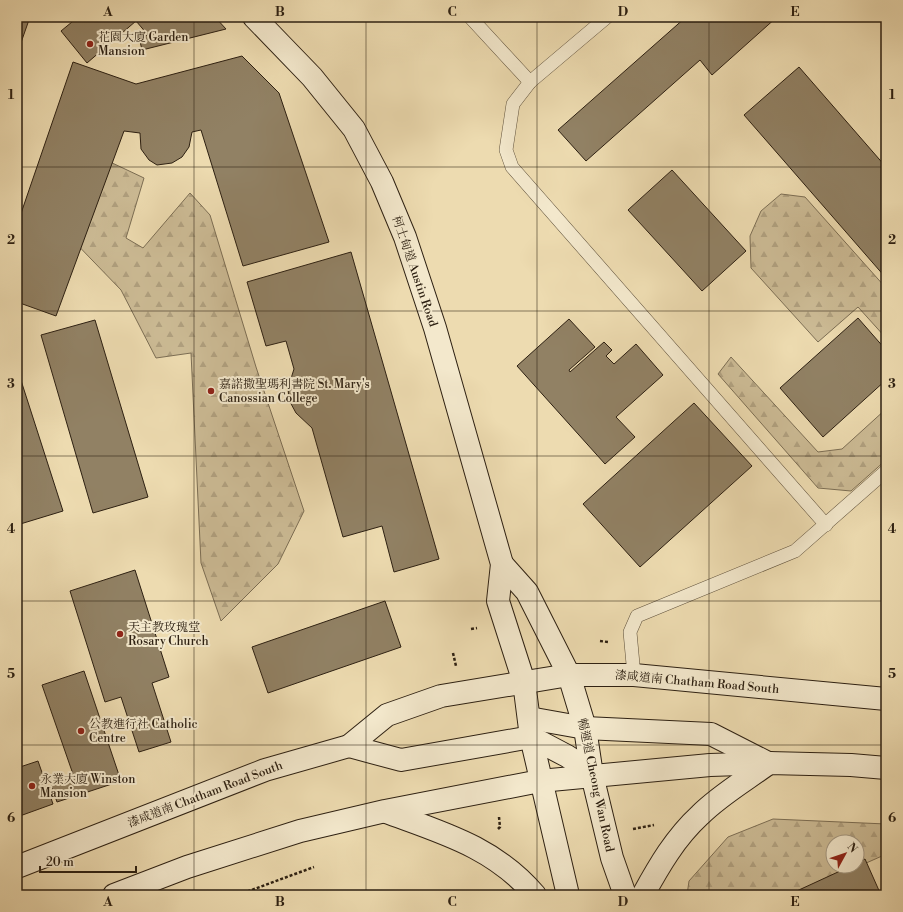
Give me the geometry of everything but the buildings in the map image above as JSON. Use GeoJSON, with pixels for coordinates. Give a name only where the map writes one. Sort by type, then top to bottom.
{"type":"FeatureCollection","features":[{"type":"Feature","properties":{"kind":"main road","name":"柯士甸道 Austin Road"},"geometry":{"type":"LineString","coordinates":[[254,17],[312,77],[354,129],[382,182],[405,237],[435,328],[502,564],[498,601],[524,682]]}},
{"type":"Feature","properties":{"kind":"main road","name":"柯士甸道 Austin Road"},"geometry":{"type":"LineString","coordinates":[[502,564],[527,592],[569,675]]}},
{"type":"Feature","properties":{"kind":"main road","name":"漆咸道南 Chatham Road South"},"geometry":{"type":"LineString","coordinates":[[17,867],[265,770],[349,746],[387,715],[442,696],[569,675],[634,675],[886,699]]}},
{"type":"Feature","properties":{"kind":"main road","name":"暢運道 Cheong Wan Road"},"geometry":{"type":"LineString","coordinates":[[569,675],[585,728],[592,775],[612,858],[626,895]]}},
{"type":"Feature","properties":{"kind":"main road"},"geometry":{"type":"LineString","coordinates":[[524,682],[530,728],[540,781],[568,895]]}},
{"type":"Feature","properties":{"kind":"main road"},"geometry":{"type":"LineString","coordinates":[[530,728],[584,767],[592,775]]}},
{"type":"Feature","properties":{"kind":"main road"},"geometry":{"type":"LineString","coordinates":[[349,746],[401,760],[530,728],[585,728],[711,734],[769,763]]}},
{"type":"Feature","properties":{"kind":"main road"},"geometry":{"type":"LineString","coordinates":[[643,895],[666,854],[699,815],[718,798],[769,763]]}},
{"type":"Feature","properties":{"kind":"main road"},"geometry":{"type":"LineString","coordinates":[[114,895],[187,867],[300,831],[385,812],[540,781],[710,765],[769,763],[851,765],[886,768]]}},
{"type":"Feature","properties":{"kind":"main road"},"geometry":{"type":"LineString","coordinates":[[385,812],[477,848],[500,861],[524,882],[535,895]]}},
{"type":"Feature","properties":{"kind":"lane"},"geometry":{"type":"LineString","coordinates":[[470,17],[530,82]]}},
{"type":"Feature","properties":{"kind":"lane"},"geometry":{"type":"LineString","coordinates":[[607,17],[530,82],[513,104],[506,150],[512,167],[826,525]]}},
{"type":"Feature","properties":{"kind":"lane"},"geometry":{"type":"LineString","coordinates":[[634,675],[630,632],[637,616],[795,551],[886,471]]}},
{"type":"Feature","properties":{"kind":"path"},"geometry":{"type":"LineString","coordinates":[[238,895],[314,867]]}},
{"type":"Feature","properties":{"kind":"green space"},"geometry":{"type":"Polygon","coordinates":[[[89,152],[144,178],[126,238],[143,248],[190,193],[210,215],[256,367],[304,511],[278,564],[221,621],[201,563],[191,353],[156,358],[121,290],[65,232],[89,152]]]}},
{"type":"Feature","properties":{"kind":"green space"},"geometry":{"type":"Polygon","coordinates":[[[781,194],[805,197],[886,288],[886,338],[858,307],[818,342],[751,268],[750,236],[761,211],[781,194]]]}},
{"type":"Feature","properties":{"kind":"green space"},"geometry":{"type":"Polygon","coordinates":[[[731,357],[818,452],[842,449],[886,409],[886,460],[851,491],[818,488],[718,374],[731,357]]]}},
{"type":"Feature","properties":{"kind":"green space"},"geometry":{"type":"Polygon","coordinates":[[[773,819],[886,824],[886,859],[882,856],[865,864],[865,834],[825,834],[825,874],[841,874],[794,895],[687,895],[689,881],[728,837],[773,819]]]}},
{"type":"Feature","properties":{"kind":"place","name":"花園大廈 Garden Mansion"},"geometry":{"type":"Point","coordinates":[90,44]}},
{"type":"Feature","properties":{"kind":"place","name":"嘉諾撒聖瑪利書院 St. Mary's Canossian College"},"geometry":{"type":"Point","coordinates":[211,391]}},
{"type":"Feature","properties":{"kind":"place","name":"天主教玫瑰堂 Rosary Church"},"geometry":{"type":"Point","coordinates":[120,634]}},
{"type":"Feature","properties":{"kind":"place","name":"公教進行社 Catholic Centre"},"geometry":{"type":"Point","coordinates":[81,731]}},
{"type":"Feature","properties":{"kind":"place","name":"永業大廈 Winston Mansion"},"geometry":{"type":"Point","coordinates":[32,786]}}]}
